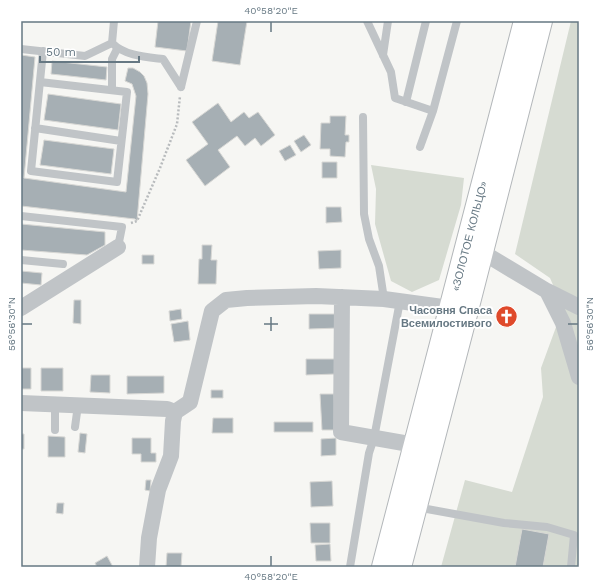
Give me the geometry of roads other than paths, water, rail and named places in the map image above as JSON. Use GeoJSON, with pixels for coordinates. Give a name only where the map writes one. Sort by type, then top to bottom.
{"type":"FeatureCollection","features":[{"type":"Feature","properties":{"kind":"highway","name":"«ЗОЛОТОЕ КОЛЬЦО»"},"geometry":{"type":"LineString","coordinates":[[383,567],[525,21]]}},
{"type":"Feature","properties":{"kind":"highway","name":"«ЗОЛОТОЕ КОЛЬЦО»"},"geometry":{"type":"LineString","coordinates":[[400,567],[541,21]]}},
{"type":"Feature","properties":{"kind":"street"},"geometry":{"type":"LineString","coordinates":[[21,308],[118,247]]}},
{"type":"Feature","properties":{"kind":"street"},"geometry":{"type":"LineString","coordinates":[[482,252],[547,292],[579,308]]}},
{"type":"Feature","properties":{"kind":"street"},"geometry":{"type":"LineString","coordinates":[[547,292],[563,323],[579,377]]}},
{"type":"Feature","properties":{"kind":"street"},"geometry":{"type":"LineString","coordinates":[[147,567],[149,538],[158,490],[171,456],[175,412],[190,402],[212,311],[226,300],[316,296],[392,300],[450,308]]}},
{"type":"Feature","properties":{"kind":"street"},"geometry":{"type":"LineString","coordinates":[[342,298],[341,432],[415,446]]}},
{"type":"Feature","properties":{"kind":"street"},"geometry":{"type":"LineString","coordinates":[[21,403],[55,403],[167,409],[175,412]]}},
{"type":"Feature","properties":{"kind":"lane"},"geometry":{"type":"LineString","coordinates":[[112,90],[114,21]]}},
{"type":"Feature","properties":{"kind":"lane"},"geometry":{"type":"LineString","coordinates":[[21,50],[85,56],[114,46],[137,56],[163,59],[181,87],[197,21]]}},
{"type":"Feature","properties":{"kind":"lane"},"geometry":{"type":"LineString","coordinates":[[367,21],[391,72],[395,98],[433,111]]}},
{"type":"Feature","properties":{"kind":"lane"},"geometry":{"type":"LineString","coordinates":[[383,54],[388,21]]}},
{"type":"Feature","properties":{"kind":"lane"},"geometry":{"type":"LineString","coordinates":[[406,102],[426,21]]}},
{"type":"Feature","properties":{"kind":"lane"},"geometry":{"type":"LineString","coordinates":[[420,147],[433,111],[457,21]]}},
{"type":"Feature","properties":{"kind":"lane"},"geometry":{"type":"LineString","coordinates":[[40,82],[127,92],[117,182],[31,171],[43,51]]}},
{"type":"Feature","properties":{"kind":"lane"},"geometry":{"type":"LineString","coordinates":[[350,567],[369,453],[374,438],[392,300],[369,239],[364,214],[363,117]]}},
{"type":"Feature","properties":{"kind":"lane"},"geometry":{"type":"LineString","coordinates":[[35,128],[121,141]]}},
{"type":"Feature","properties":{"kind":"lane"},"geometry":{"type":"LineString","coordinates":[[21,216],[122,227],[118,247]]}},
{"type":"Feature","properties":{"kind":"lane"},"geometry":{"type":"LineString","coordinates":[[21,260],[63,264]]}},
{"type":"Feature","properties":{"kind":"lane"},"geometry":{"type":"LineString","coordinates":[[55,403],[55,430]]}},
{"type":"Feature","properties":{"kind":"lane"},"geometry":{"type":"LineString","coordinates":[[75,427],[78,405]]}},
{"type":"Feature","properties":{"kind":"lane"},"geometry":{"type":"LineString","coordinates":[[415,507],[504,523],[547,527],[574,535],[571,567]]}},
{"type":"Feature","properties":{"kind":"place","name":"Часовня Спаса Всемилостивого"},"geometry":{"type":"Point","coordinates":[507,316]}}]}
